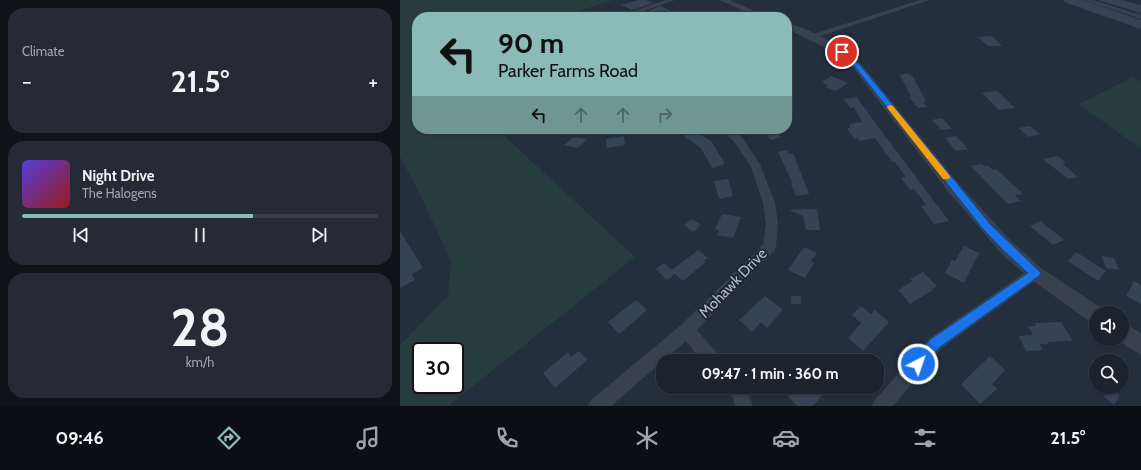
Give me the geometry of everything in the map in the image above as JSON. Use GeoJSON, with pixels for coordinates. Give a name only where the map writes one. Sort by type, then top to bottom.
{"type":"FeatureCollection","features":[{"type":"Feature","properties":{"kind":"street"},"geometry":{"type":"LineString","coordinates":[[635,12],[672,0]]}},
{"type":"Feature","properties":{"kind":"street"},"geometry":{"type":"LineString","coordinates":[[723,0],[752,12]]}},
{"type":"Feature","properties":{"kind":"street"},"geometry":{"type":"LineString","coordinates":[[811,36],[927,0]]}},
{"type":"Feature","properties":{"kind":"street"},"geometry":{"type":"LineString","coordinates":[[1087,0],[1141,17]]}},
{"type":"Feature","properties":{"kind":"street"},"geometry":{"type":"LineString","coordinates":[[792,28],[836,48],[858,67],[987,226],[1006,247],[1035,273],[1089,310]]}},
{"type":"Feature","properties":{"kind":"street","name":"Mohawk Drive"},"geometry":{"type":"LineString","coordinates":[[596,406],[687,330],[769,247],[772,224],[769,203],[756,167],[737,138],[730,134]]}},
{"type":"Feature","properties":{"kind":"street"},"geometry":{"type":"LineString","coordinates":[[881,406],[936,343],[1035,273]]}},
{"type":"Feature","properties":{"kind":"street"},"geometry":{"type":"LineString","coordinates":[[687,330],[707,354]]}},
{"type":"Feature","properties":{"kind":"street"},"geometry":{"type":"LineString","coordinates":[[1129,336],[1141,344]]}},
{"type":"Feature","properties":{"kind":"street"},"geometry":{"type":"LineString","coordinates":[[740,394],[744,406]]}},
{"type":"Feature","properties":{"kind":"green space"},"geometry":{"type":"Polygon","coordinates":[[[400,0],[613,0],[576,12],[412,12],[412,134],[502,134],[635,257],[464,393],[464,342],[412,342],[412,394],[463,394],[448,406],[400,406],[400,345],[448,296],[451,261],[417,188],[400,157],[400,0]]]}},
{"type":"Feature","properties":{"kind":"green space"},"geometry":{"type":"Polygon","coordinates":[[[1133,77],[1141,81],[1141,149],[1079,104],[1133,77]]]}},
{"type":"Feature","properties":{"kind":"building"},"geometry":{"type":"Polygon","coordinates":[[[638,0],[646,0],[653,3],[632,10],[621,5],[638,0]]]}},
{"type":"Feature","properties":{"kind":"building"},"geometry":{"type":"Polygon","coordinates":[[[1064,0],[1083,0],[1141,20],[1141,29],[1064,2],[1064,0]]]}},
{"type":"Feature","properties":{"kind":"building"},"geometry":{"type":"Polygon","coordinates":[[[1098,0],[1122,0],[1141,5],[1141,13],[1098,0]]]}},
{"type":"Feature","properties":{"kind":"building"},"geometry":{"type":"Polygon","coordinates":[[[661,6],[673,12],[644,12],[661,6]]]}},
{"type":"Feature","properties":{"kind":"building"},"geometry":{"type":"Polygon","coordinates":[[[992,36],[1002,46],[988,46],[978,37],[992,36]]]}},
{"type":"Feature","properties":{"kind":"building"},"geometry":{"type":"Polygon","coordinates":[[[907,73],[913,77],[926,101],[923,102],[928,107],[918,108],[909,97],[911,97],[900,75],[907,73]]]}},
{"type":"Feature","properties":{"kind":"building"},"geometry":{"type":"Polygon","coordinates":[[[831,76],[848,83],[836,91],[826,87],[828,85],[822,82],[831,76]]]}},
{"type":"Feature","properties":{"kind":"building"},"geometry":{"type":"Polygon","coordinates":[[[997,91],[1015,108],[999,110],[982,93],[997,91]]]}},
{"type":"Feature","properties":{"kind":"building"},"geometry":{"type":"Polygon","coordinates":[[[857,97],[949,221],[934,224],[921,206],[926,205],[914,189],[910,190],[901,178],[906,177],[894,161],[892,162],[875,138],[859,141],[858,138],[854,139],[847,128],[850,128],[850,124],[862,122],[854,107],[850,108],[844,99],[857,97]]]}},
{"type":"Feature","properties":{"kind":"building"},"geometry":{"type":"Polygon","coordinates":[[[942,118],[952,129],[941,130],[932,120],[942,118]]]}},
{"type":"Feature","properties":{"kind":"building"},"geometry":{"type":"Polygon","coordinates":[[[1030,126],[1040,134],[1028,137],[1019,128],[1030,126]]]}},
{"type":"Feature","properties":{"kind":"building"},"geometry":{"type":"Polygon","coordinates":[[[687,134],[700,134],[712,142],[725,164],[712,168],[701,148],[684,136],[687,134]]]}},
{"type":"Feature","properties":{"kind":"building"},"geometry":{"type":"Polygon","coordinates":[[[766,134],[778,134],[781,137],[771,140],[766,134]]]}},
{"type":"Feature","properties":{"kind":"building"},"geometry":{"type":"Polygon","coordinates":[[[624,136],[625,145],[607,148],[606,139],[624,136]]]}},
{"type":"Feature","properties":{"kind":"building"},"geometry":{"type":"Polygon","coordinates":[[[956,136],[968,149],[956,151],[945,138],[956,136]]]}},
{"type":"Feature","properties":{"kind":"building"},"geometry":{"type":"Polygon","coordinates":[[[574,137],[587,139],[578,148],[564,145],[574,137]]]}},
{"type":"Feature","properties":{"kind":"building"},"geometry":{"type":"Polygon","coordinates":[[[787,150],[789,154],[793,153],[809,194],[796,196],[791,184],[792,182],[778,152],[787,150]]]}},
{"type":"Feature","properties":{"kind":"building"},"geometry":{"type":"Polygon","coordinates":[[[1058,156],[1066,163],[1063,164],[1078,177],[1068,179],[1043,159],[1058,156]]]}},
{"type":"Feature","properties":{"kind":"building"},"geometry":{"type":"Polygon","coordinates":[[[981,164],[988,166],[993,170],[996,169],[1015,186],[1023,194],[1015,195],[1021,201],[1008,204],[971,166],[981,164]]]}},
{"type":"Feature","properties":{"kind":"building"},"geometry":{"type":"Polygon","coordinates":[[[728,179],[733,196],[719,199],[714,181],[728,179]]]}},
{"type":"Feature","properties":{"kind":"building"},"geometry":{"type":"Polygon","coordinates":[[[817,209],[820,230],[806,230],[803,216],[789,210],[817,209]]]}},
{"type":"Feature","properties":{"kind":"building"},"geometry":{"type":"Polygon","coordinates":[[[722,214],[741,217],[733,238],[717,235],[719,230],[715,229],[722,214]]]}},
{"type":"Feature","properties":{"kind":"building"},"geometry":{"type":"Polygon","coordinates":[[[692,219],[701,225],[693,232],[684,225],[692,219]]]}},
{"type":"Feature","properties":{"kind":"building"},"geometry":{"type":"Polygon","coordinates":[[[1041,221],[1064,240],[1053,245],[1030,226],[1041,221]]]}},
{"type":"Feature","properties":{"kind":"building"},"geometry":{"type":"Polygon","coordinates":[[[400,231],[423,268],[412,274],[415,280],[400,288],[400,231]]]}},
{"type":"Feature","properties":{"kind":"building"},"geometry":{"type":"Polygon","coordinates":[[[964,246],[979,253],[964,283],[945,273],[952,260],[955,261],[964,246]]]}},
{"type":"Feature","properties":{"kind":"building"},"geometry":{"type":"Polygon","coordinates":[[[804,247],[817,253],[811,261],[814,263],[805,278],[788,270],[804,247]]]}},
{"type":"Feature","properties":{"kind":"building"},"geometry":{"type":"Polygon","coordinates":[[[698,250],[708,258],[704,261],[706,262],[683,281],[675,274],[667,280],[656,269],[664,263],[672,270],[698,250]]]}},
{"type":"Feature","properties":{"kind":"building"},"geometry":{"type":"Polygon","coordinates":[[[1076,252],[1106,271],[1098,281],[1068,261],[1076,252]]]}},
{"type":"Feature","properties":{"kind":"building"},"geometry":{"type":"Polygon","coordinates":[[[1102,256],[1114,258],[1119,270],[1106,268],[1102,256]]]}},
{"type":"Feature","properties":{"kind":"building"},"geometry":{"type":"Polygon","coordinates":[[[923,272],[937,286],[910,304],[898,290],[913,281],[910,279],[923,272]]]}},
{"type":"Feature","properties":{"kind":"building"},"geometry":{"type":"Polygon","coordinates":[[[1134,281],[1141,285],[1141,304],[1126,296],[1134,281]]]}},
{"type":"Feature","properties":{"kind":"building"},"geometry":{"type":"Polygon","coordinates":[[[765,296],[783,310],[767,328],[761,322],[752,332],[739,320],[765,296]]]}},
{"type":"Feature","properties":{"kind":"building"},"geometry":{"type":"Polygon","coordinates":[[[791,296],[801,296],[801,304],[791,304],[791,296]]]}},
{"type":"Feature","properties":{"kind":"building"},"geometry":{"type":"Polygon","coordinates":[[[636,300],[647,310],[619,334],[608,322],[636,300]]]}},
{"type":"Feature","properties":{"kind":"building"},"geometry":{"type":"Polygon","coordinates":[[[861,306],[871,314],[875,310],[889,322],[863,351],[848,338],[861,323],[852,315],[861,306]]]}},
{"type":"Feature","properties":{"kind":"building"},"geometry":{"type":"Polygon","coordinates":[[[1061,322],[1073,341],[1047,342],[1048,344],[1040,344],[1043,350],[1026,351],[1019,336],[1033,335],[1028,326],[1036,326],[1035,323],[1061,322]]]}},
{"type":"Feature","properties":{"kind":"building"},"geometry":{"type":"Polygon","coordinates":[[[579,351],[587,360],[555,388],[543,373],[568,352],[571,357],[579,351]]]}},
{"type":"Feature","properties":{"kind":"building"},"geometry":{"type":"Polygon","coordinates":[[[990,356],[1005,370],[992,384],[997,389],[980,404],[961,384],[990,356]]]}},
{"type":"Feature","properties":{"kind":"building"},"geometry":{"type":"Polygon","coordinates":[[[790,394],[823,394],[813,406],[797,406],[788,396],[790,394]]]}},
{"type":"Feature","properties":{"kind":"building"},"geometry":{"type":"Polygon","coordinates":[[[1106,394],[1120,395],[1114,405],[1104,397],[1106,394]]]}},
{"type":"Feature","properties":{"kind":"slow traffic"},"geometry":{"type":"LineString","coordinates":[[890,107],[946,177]]}},
{"type":"Feature","properties":{"kind":"route"},"geometry":{"type":"LineString","coordinates":[[842,52],[858,67],[953,186],[987,226],[1006,247],[1035,273],[936,343],[918,364]]}}]}
